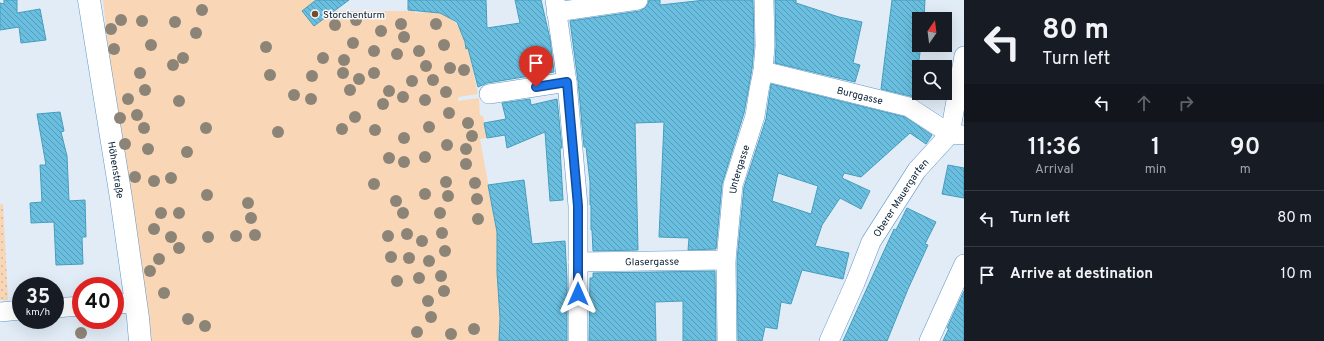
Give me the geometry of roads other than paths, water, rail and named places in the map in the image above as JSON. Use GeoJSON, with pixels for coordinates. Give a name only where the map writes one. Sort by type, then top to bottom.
{"type":"FeatureCollection","features":[{"type":"Feature","properties":{"kind":"main road","name":"Höhenstraße"},"geometry":{"type":"LineString","coordinates":[[89,0],[125,303],[140,341]]}},
{"type":"Feature","properties":{"kind":"street"},"geometry":{"type":"LineString","coordinates":[[578,341],[578,206],[567,82],[555,6],[638,0]]}},
{"type":"Feature","properties":{"kind":"street","name":"Untergasse"},"geometry":{"type":"LineString","coordinates":[[727,341],[726,260],[733,185],[755,116],[763,71],[765,46],[764,0]]}},
{"type":"Feature","properties":{"kind":"street"},"geometry":{"type":"LineString","coordinates":[[957,135],[964,56]]}},
{"type":"Feature","properties":{"kind":"street","name":"Burggasse"},"geometry":{"type":"LineString","coordinates":[[763,71],[909,107],[957,135]]}},
{"type":"Feature","properties":{"kind":"street"},"geometry":{"type":"LineString","coordinates":[[489,94],[567,82]]}},
{"type":"Feature","properties":{"kind":"street","name":"Oberer Mauergarten"},"geometry":{"type":"LineString","coordinates":[[829,341],[872,242],[917,170],[957,135]]}},
{"type":"Feature","properties":{"kind":"street","name":"Glasergasse"},"geometry":{"type":"LineString","coordinates":[[578,262],[726,260]]}},
{"type":"Feature","properties":{"kind":"street"},"geometry":{"type":"LineString","coordinates":[[929,341],[964,264]]}},
{"type":"Feature","properties":{"kind":"street"},"geometry":{"type":"LineString","coordinates":[[0,312],[12,311]]}},
{"type":"Feature","properties":{"kind":"place","name":"Storchenturm"},"geometry":{"type":"Point","coordinates":[315,14]}}]}
